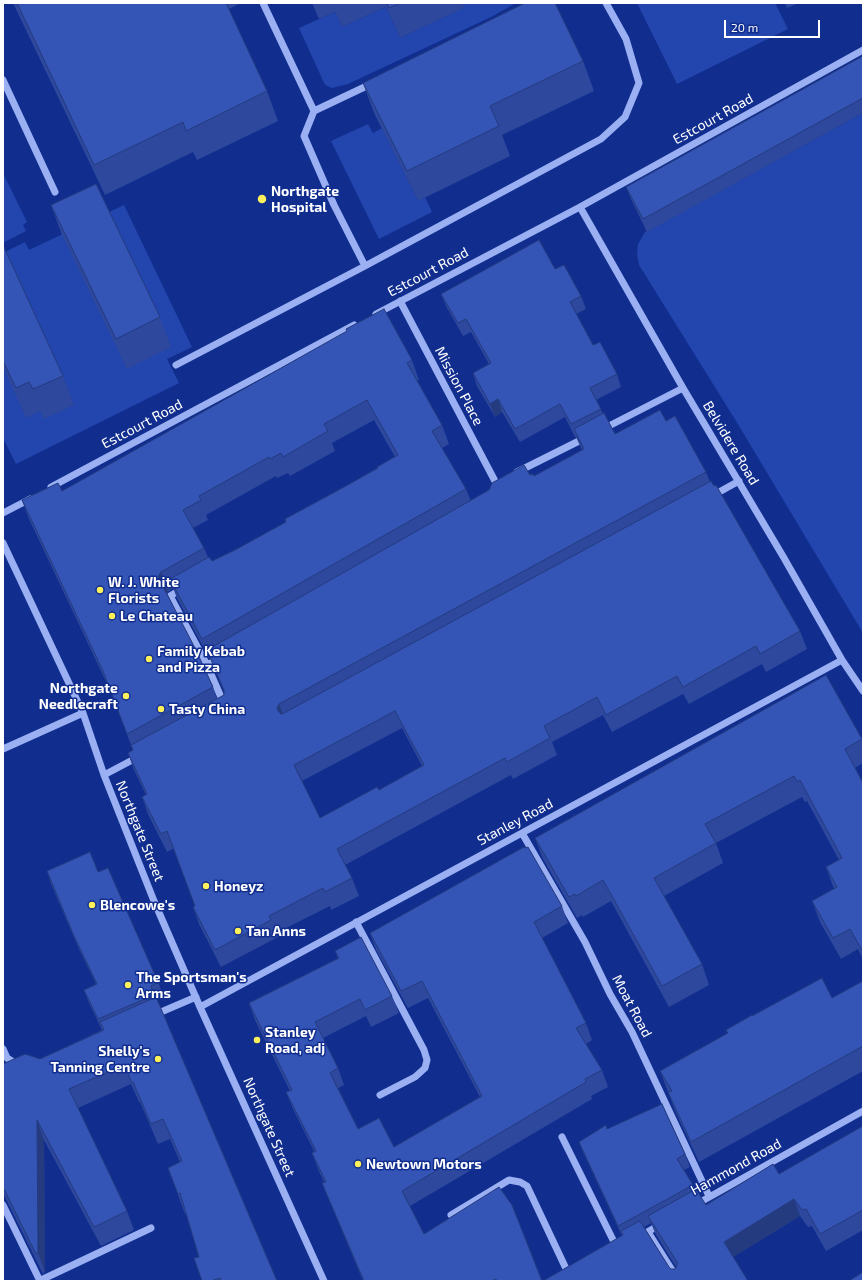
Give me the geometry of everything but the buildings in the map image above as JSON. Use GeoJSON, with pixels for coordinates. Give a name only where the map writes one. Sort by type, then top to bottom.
{"type":"FeatureCollection","features":[{"type":"Feature","properties":{"kind":"street"},"geometry":{"type":"LineString","coordinates":[[263,3],[314,111]]}},
{"type":"Feature","properties":{"kind":"street"},"geometry":{"type":"LineString","coordinates":[[176,365],[601,140],[625,117],[639,84],[626,39],[606,3]]}},
{"type":"Feature","properties":{"kind":"street","name":"Estcourt Road"},"geometry":{"type":"LineString","coordinates":[[372,316],[580,208],[863,50]]}},
{"type":"Feature","properties":{"kind":"street"},"geometry":{"type":"LineString","coordinates":[[365,266],[334,205],[304,136],[314,111],[382,79]]}},
{"type":"Feature","properties":{"kind":"street"},"geometry":{"type":"LineString","coordinates":[[3,80],[55,192]]}},
{"type":"Feature","properties":{"kind":"street","name":"Belvidere Road"},"geometry":{"type":"LineString","coordinates":[[580,208],[842,660],[863,691]]}},
{"type":"Feature","properties":{"kind":"street","name":"Mission Place"},"geometry":{"type":"LineString","coordinates":[[400,301],[495,486],[506,478],[683,388]]}},
{"type":"Feature","properties":{"kind":"street","name":"Estcourt Road"},"geometry":{"type":"LineString","coordinates":[[45,491],[358,323]]}},
{"type":"Feature","properties":{"kind":"street"},"geometry":{"type":"LineString","coordinates":[[704,500],[739,481]]}},
{"type":"Feature","properties":{"kind":"street"},"geometry":{"type":"LineString","coordinates":[[3,513],[38,494]]}},
{"type":"Feature","properties":{"kind":"street","name":"Northgate Street"},"geometry":{"type":"LineString","coordinates":[[3,543],[83,713],[104,775],[154,901],[324,1281]]}},
{"type":"Feature","properties":{"kind":"street"},"geometry":{"type":"LineString","coordinates":[[190,585],[170,596],[207,665],[226,709],[220,713]]}},
{"type":"Feature","properties":{"kind":"street"},"geometry":{"type":"LineString","coordinates":[[207,665],[228,653]]}},
{"type":"Feature","properties":{"kind":"street","name":"Stanley Road"},"geometry":{"type":"LineString","coordinates":[[200,1006],[842,660]]}},
{"type":"Feature","properties":{"kind":"street"},"geometry":{"type":"LineString","coordinates":[[3,749],[83,713]]}},
{"type":"Feature","properties":{"kind":"street"},"geometry":{"type":"LineString","coordinates":[[104,775],[144,753]]}},
{"type":"Feature","properties":{"kind":"street","name":"Moat Road"},"geometry":{"type":"LineString","coordinates":[[522,833],[585,942],[610,994],[632,1032],[709,1196]]}},
{"type":"Feature","properties":{"kind":"street"},"geometry":{"type":"LineString","coordinates":[[356,922],[424,1050],[427,1060],[425,1068],[415,1077],[380,1095]]}},
{"type":"Feature","properties":{"kind":"street"},"geometry":{"type":"LineString","coordinates":[[145,1018],[196,996]]}},
{"type":"Feature","properties":{"kind":"street"},"geometry":{"type":"LineString","coordinates":[[3,1049],[7,1058],[17,1065],[27,1067]]}},
{"type":"Feature","properties":{"kind":"street","name":"Hammond Road"},"geometry":{"type":"LineString","coordinates":[[689,1208],[863,1111]]}},
{"type":"Feature","properties":{"kind":"street"},"geometry":{"type":"LineString","coordinates":[[562,1137],[623,1245]]}},
{"type":"Feature","properties":{"kind":"street"},"geometry":{"type":"LineString","coordinates":[[451,1215],[509,1180],[520,1182],[527,1186],[566,1277],[576,1271]]}},
{"type":"Feature","properties":{"kind":"street"},"geometry":{"type":"LineString","coordinates":[[3,1205],[40,1281],[152,1228]]}},
{"type":"Feature","properties":{"kind":"street"},"geometry":{"type":"LineString","coordinates":[[610,1252],[668,1220]]}},
{"type":"Feature","properties":{"kind":"street"},"geometry":{"type":"LineString","coordinates":[[648,1232],[680,1281]]}},
{"type":"Feature","properties":{"kind":"shaded area"},"geometry":{"type":"Polygon","coordinates":[[[461,3],[516,3],[491,17],[348,84],[332,88],[325,85],[299,28],[335,12],[342,27],[386,7],[400,38],[463,8],[461,3]]]}},
{"type":"Feature","properties":{"kind":"shaded area"},"geometry":{"type":"Polygon","coordinates":[[[637,3],[775,3],[788,29],[677,84],[637,3]]]}},
{"type":"Feature","properties":{"kind":"shaded area"},"geometry":{"type":"Polygon","coordinates":[[[863,113],[863,633],[736,421],[639,265],[637,254],[638,244],[645,232],[863,113]]]}},
{"type":"Feature","properties":{"kind":"shaded area"},"geometry":{"type":"Polygon","coordinates":[[[368,124],[373,133],[382,128],[418,201],[425,197],[432,212],[379,239],[331,141],[368,124]]]}},
{"type":"Feature","properties":{"kind":"shaded area"},"geometry":{"type":"Polygon","coordinates":[[[3,173],[27,222],[23,225],[26,231],[3,243],[3,173]]]}},
{"type":"Feature","properties":{"kind":"shaded area"},"geometry":{"type":"Polygon","coordinates":[[[124,205],[192,347],[167,359],[179,383],[16,464],[3,438],[3,253],[25,242],[29,250],[124,205]]]}},
{"type":"Feature","properties":{"kind":"place","name":"Northgate Hospital"},"geometry":{"type":"Point","coordinates":[262,199]}},
{"type":"Feature","properties":{"kind":"place","name":"W. J. White Florists"},"geometry":{"type":"Point","coordinates":[100,590]}},
{"type":"Feature","properties":{"kind":"place","name":"Le Chateau"},"geometry":{"type":"Point","coordinates":[112,616]}},
{"type":"Feature","properties":{"kind":"place","name":"Family Kebab and Pizza"},"geometry":{"type":"Point","coordinates":[149,659]}},
{"type":"Feature","properties":{"kind":"place","name":"Northgate Needlecraft"},"geometry":{"type":"Point","coordinates":[126,696]}},
{"type":"Feature","properties":{"kind":"place","name":"Tasty China"},"geometry":{"type":"Point","coordinates":[161,709]}},
{"type":"Feature","properties":{"kind":"place","name":"Honeyz"},"geometry":{"type":"Point","coordinates":[206,886]}},
{"type":"Feature","properties":{"kind":"place","name":"Blencowe's"},"geometry":{"type":"Point","coordinates":[92,905]}},
{"type":"Feature","properties":{"kind":"place","name":"Tan Anns"},"geometry":{"type":"Point","coordinates":[238,931]}},
{"type":"Feature","properties":{"kind":"place","name":"The Sportsman's Arms"},"geometry":{"type":"Point","coordinates":[128,985]}},
{"type":"Feature","properties":{"kind":"place","name":"Stanley Road, adj"},"geometry":{"type":"Point","coordinates":[257,1040]}},
{"type":"Feature","properties":{"kind":"place","name":"Shelly's Tanning Centre"},"geometry":{"type":"Point","coordinates":[158,1059]}},
{"type":"Feature","properties":{"kind":"place","name":"Newtown Motors"},"geometry":{"type":"Point","coordinates":[358,1164]}}]}
